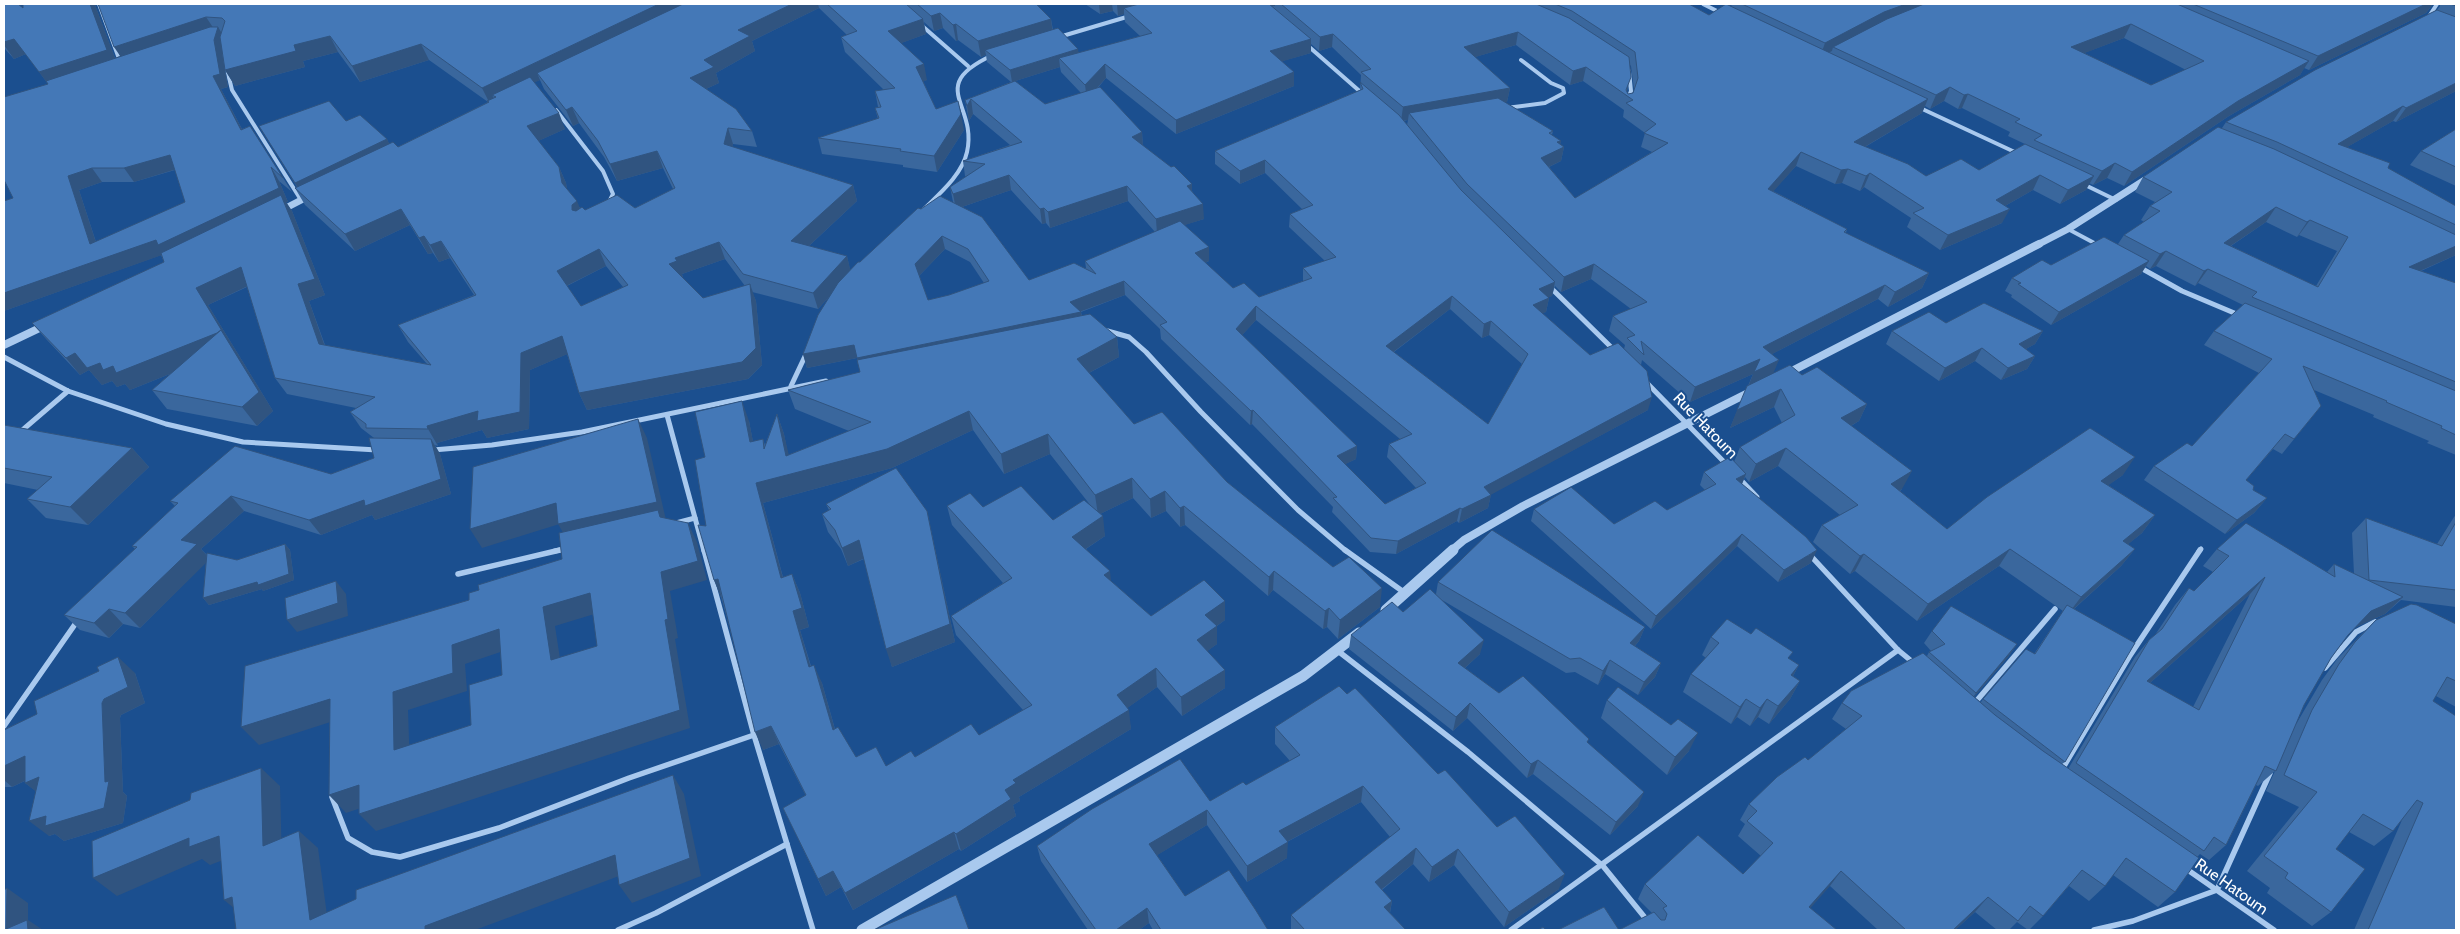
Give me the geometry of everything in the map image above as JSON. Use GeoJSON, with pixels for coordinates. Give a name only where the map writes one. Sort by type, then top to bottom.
{"type":"FeatureCollection","features":[{"type":"Feature","properties":{"kind":"street"},"geometry":{"type":"LineString","coordinates":[[99,4],[122,66]]}},
{"type":"Feature","properties":{"kind":"street"},"geometry":{"type":"LineString","coordinates":[[1703,4],[1728,16]]}},
{"type":"Feature","properties":{"kind":"street"},"geometry":{"type":"LineString","coordinates":[[2419,22],[2430,19],[2437,4]]}},
{"type":"Feature","properties":{"kind":"street"},"geometry":{"type":"LineString","coordinates":[[1049,39],[1135,15]]}},
{"type":"Feature","properties":{"kind":"street"},"geometry":{"type":"LineString","coordinates":[[918,22],[968,66]]}},
{"type":"Feature","properties":{"kind":"street"},"geometry":{"type":"LineString","coordinates":[[1304,42],[1370,100]]}},
{"type":"Feature","properties":{"kind":"street"},"geometry":{"type":"LineString","coordinates":[[916,216],[960,167],[968,151],[967,124],[958,100],[959,78],[968,66],[1002,53]]}},
{"type":"Feature","properties":{"kind":"street"},"geometry":{"type":"LineString","coordinates":[[1497,110],[1548,102],[1560,98],[1564,93],[1563,88],[1551,83],[1521,60]]}},
{"type":"Feature","properties":{"kind":"street"},"geometry":{"type":"LineString","coordinates":[[226,61],[232,90],[301,200]]}},
{"type":"Feature","properties":{"kind":"street"},"geometry":{"type":"LineString","coordinates":[[114,69],[132,63]]}},
{"type":"Feature","properties":{"kind":"street"},"geometry":{"type":"LineString","coordinates":[[1623,65],[1629,69],[1631,79],[1631,91],[1626,104]]}},
{"type":"Feature","properties":{"kind":"street"},"geometry":{"type":"LineString","coordinates":[[549,102],[603,171],[611,185],[613,194],[605,206]]}},
{"type":"Feature","properties":{"kind":"street"},"geometry":{"type":"LineString","coordinates":[[1910,103],[2027,158]]}},
{"type":"Feature","properties":{"kind":"street"},"geometry":{"type":"LineString","coordinates":[[1777,378],[2068,229],[2117,200],[2155,173]]}},
{"type":"Feature","properties":{"kind":"street"},"geometry":{"type":"LineString","coordinates":[[2081,183],[2117,200]]}},
{"type":"Feature","properties":{"kind":"street"},"geometry":{"type":"LineString","coordinates":[[266,217],[319,192]]}},
{"type":"Feature","properties":{"kind":"street"},"geometry":{"type":"LineString","coordinates":[[2068,229],[2103,248]]}},
{"type":"Feature","properties":{"kind":"street"},"geometry":{"type":"LineString","coordinates":[[2130,262],[2182,291],[2241,316]]}},
{"type":"Feature","properties":{"kind":"street"},"geometry":{"type":"LineString","coordinates":[[1547,284],[1618,354]]}},
{"type":"Feature","properties":{"kind":"street"},"geometry":{"type":"LineString","coordinates":[[4,345],[56,320]]}},
{"type":"Feature","properties":{"kind":"street"},"geometry":{"type":"LineString","coordinates":[[1094,329],[1128,337],[1146,352],[1207,419],[1298,510],[1346,551],[1405,593]]}},
{"type":"Feature","properties":{"kind":"street"},"geometry":{"type":"LineString","coordinates":[[792,386],[811,344]]}},
{"type":"Feature","properties":{"kind":"street"},"geometry":{"type":"LineString","coordinates":[[4,357],[68,391],[166,424],[243,442],[388,450]]}},
{"type":"Feature","properties":{"kind":"street","name":"Rue Hatoum"},"geometry":{"type":"LineString","coordinates":[[1639,375],[1689,424],[1763,504]]}},
{"type":"Feature","properties":{"kind":"street"},"geometry":{"type":"LineString","coordinates":[[427,451],[472,448],[528,440],[667,415],[792,386],[828,381]]}},
{"type":"Feature","properties":{"kind":"street"},"geometry":{"type":"LineString","coordinates":[[1380,616],[1464,540],[1523,506],[1689,424],[1759,387]]}},
{"type":"Feature","properties":{"kind":"street"},"geometry":{"type":"LineString","coordinates":[[11,440],[68,391]]}},
{"type":"Feature","properties":{"kind":"street"},"geometry":{"type":"LineString","coordinates":[[667,415],[754,735],[813,930]]}},
{"type":"Feature","properties":{"kind":"street"},"geometry":{"type":"LineString","coordinates":[[236,448],[243,442]]}},
{"type":"Feature","properties":{"kind":"street"},"geometry":{"type":"LineString","coordinates":[[666,525],[694,518]]}},
{"type":"Feature","properties":{"kind":"street"},"geometry":{"type":"LineString","coordinates":[[458,574],[572,547]]}},
{"type":"Feature","properties":{"kind":"street"},"geometry":{"type":"LineString","coordinates":[[1804,548],[1898,650],[1919,668]]}},
{"type":"Feature","properties":{"kind":"street"},"geometry":{"type":"LineString","coordinates":[[2056,780],[2129,657],[2201,549]]}},
{"type":"Feature","properties":{"kind":"street"},"geometry":{"type":"LineString","coordinates":[[1968,711],[2055,609]]}},
{"type":"Feature","properties":{"kind":"street"},"geometry":{"type":"LineString","coordinates":[[4,726],[81,616]]}},
{"type":"Feature","properties":{"kind":"street"},"geometry":{"type":"LineString","coordinates":[[2318,677],[2334,655],[2356,632],[2385,619]]}},
{"type":"Feature","properties":{"kind":"street"},"geometry":{"type":"LineString","coordinates":[[862,930],[1303,676],[1366,628]]}},
{"type":"Feature","properties":{"kind":"street"},"geometry":{"type":"LineString","coordinates":[[1511,930],[1603,866],[1898,650]]}},
{"type":"Feature","properties":{"kind":"street"},"geometry":{"type":"LineString","coordinates":[[1338,651],[1468,752],[1603,866],[1655,930]]}},
{"type":"Feature","properties":{"kind":"street"},"geometry":{"type":"LineString","coordinates":[[332,797],[348,838],[372,852],[400,857],[499,828],[629,778],[754,735]]}},
{"type":"Feature","properties":{"kind":"street"},"geometry":{"type":"LineString","coordinates":[[2094,930],[2133,921],[2217,890],[2272,768]]}},
{"type":"Feature","properties":{"kind":"street"},"geometry":{"type":"LineString","coordinates":[[618,930],[656,913],[787,844]]}},
{"type":"Feature","properties":{"kind":"street","name":"Rue Hatoum"},"geometry":{"type":"LineString","coordinates":[[2177,862],[2274,930]]}},
{"type":"Feature","properties":{"kind":"building"},"geometry":{"type":"Polygon","coordinates":[[[4,4],[18,4],[23,8],[23,4],[90,4],[107,50],[39,72],[14,39],[4,42],[4,4]]]}},
{"type":"Feature","properties":{"kind":"building"},"geometry":{"type":"Polygon","coordinates":[[[98,4],[659,4],[482,88],[421,44],[352,66],[330,36],[294,45],[296,51],[225,70],[220,37],[225,21],[222,18],[206,17],[114,47],[98,4]]]}},
{"type":"Feature","properties":{"kind":"building"},"geometry":{"type":"Polygon","coordinates":[[[683,4],[792,4],[738,30],[750,36],[704,60],[714,67],[690,78],[736,109],[752,131],[728,128],[724,144],[853,185],[791,241],[847,256],[813,293],[743,274],[719,242],[675,258],[677,261],[669,264],[703,298],[750,284],[756,348],[742,362],[579,393],[562,336],[521,353],[520,412],[477,421],[478,411],[427,426],[428,429],[366,428],[366,424],[350,412],[375,397],[275,378],[241,267],[196,288],[222,331],[116,373],[113,366],[103,370],[100,363],[87,368],[75,353],[66,358],[32,323],[164,262],[161,253],[281,195],[315,279],[298,284],[319,344],[431,365],[398,325],[476,295],[441,241],[430,245],[424,236],[419,238],[401,209],[345,234],[295,188],[393,142],[398,147],[489,102],[487,101],[496,97],[492,95],[530,77],[559,113],[527,126],[559,167],[562,183],[577,201],[572,205],[572,210],[576,211],[582,207],[585,210],[617,195],[635,208],[675,188],[657,151],[610,164],[598,141],[572,107],[566,110],[537,73],[683,4]],[[599,249],[557,271],[581,306],[628,285],[599,249]]]}},
{"type":"Feature","properties":{"kind":"building"},"geometry":{"type":"Polygon","coordinates":[[[827,4],[906,4],[923,19],[888,31],[924,64],[916,67],[936,109],[958,101],[961,114],[934,156],[900,151],[901,149],[818,138],[879,118],[875,108],[881,107],[875,91],[895,88],[841,37],[857,31],[827,4]]]}},
{"type":"Feature","properties":{"kind":"building"},"geometry":{"type":"Polygon","coordinates":[[[917,4],[1036,4],[1051,19],[978,41],[956,24],[953,25],[940,13],[931,16],[917,4]]]}},
{"type":"Feature","properties":{"kind":"building"},"geometry":{"type":"Polygon","coordinates":[[[1139,4],[1269,4],[1311,39],[1270,51],[1294,72],[1176,120],[1105,64],[1085,85],[1059,58],[1152,33],[1124,8],[1139,4]]]}},
{"type":"Feature","properties":{"kind":"building"},"geometry":{"type":"Polygon","coordinates":[[[1281,4],[1536,4],[1569,18],[1629,57],[1631,77],[1626,90],[1628,94],[1633,93],[1638,78],[1635,52],[1572,11],[1555,4],[1689,4],[1709,15],[1726,4],[1928,99],[1854,142],[1908,164],[1926,176],[1961,159],[1979,170],[2025,144],[2094,176],[2068,190],[2040,175],[1996,200],[2010,209],[1948,235],[1913,213],[1924,208],[1870,173],[1866,176],[1848,169],[1841,170],[1801,152],[1768,189],[1847,229],[1844,232],[1929,273],[1895,292],[1885,285],[1763,347],[1779,360],[1754,372],[1760,359],[1695,387],[1641,341],[1644,355],[1627,338],[1635,335],[1613,316],[1647,302],[1594,264],[1564,277],[1467,184],[1409,113],[1498,98],[1553,131],[1549,133],[1561,141],[1557,142],[1564,147],[1541,158],[1575,198],[1668,143],[1644,133],[1656,124],[1626,103],[1633,100],[1586,67],[1573,71],[1518,32],[1464,47],[1510,88],[1403,107],[1361,72],[1371,69],[1333,34],[1320,37],[1281,4]]]}},
{"type":"Feature","properties":{"kind":"building"},"geometry":{"type":"Polygon","coordinates":[[[1742,4],[1906,4],[1884,12],[1825,43],[1742,4]]]}},
{"type":"Feature","properties":{"kind":"building"},"geometry":{"type":"Polygon","coordinates":[[[1924,4],[2177,4],[2309,61],[2238,101],[2132,172],[2115,163],[2102,171],[2034,140],[2042,135],[2015,122],[2020,119],[1968,94],[1964,95],[1950,87],[1936,95],[1833,47],[1887,19],[1924,4]],[[2131,24],[2071,47],[2151,85],[2204,61],[2131,24]]]}},
{"type":"Feature","properties":{"kind":"building"},"geometry":{"type":"Polygon","coordinates":[[[2193,4],[2426,4],[2318,56],[2193,4]]]}},
{"type":"Feature","properties":{"kind":"building"},"geometry":{"type":"Polygon","coordinates":[[[2437,10],[2456,17],[2456,83],[2406,108],[2403,106],[2338,144],[2390,163],[2388,168],[2456,206],[2456,225],[2277,142],[2226,122],[2315,70],[2437,10]]]}},
{"type":"Feature","properties":{"kind":"building"},"geometry":{"type":"Polygon","coordinates":[[[210,27],[218,27],[214,40],[220,74],[213,76],[241,130],[250,126],[283,178],[271,167],[279,188],[158,245],[156,240],[4,293],[4,201],[13,198],[4,180],[4,97],[48,84],[46,81],[210,27]],[[170,155],[124,168],[92,168],[68,176],[90,244],[185,202],[170,155]]]}},
{"type":"Feature","properties":{"kind":"building"},"geometry":{"type":"Polygon","coordinates":[[[1058,28],[1078,49],[1010,70],[985,50],[1058,28]]]}},
{"type":"Feature","properties":{"kind":"building"},"geometry":{"type":"Polygon","coordinates":[[[1015,81],[1045,104],[1100,87],[1142,132],[1132,137],[1171,167],[1174,166],[1192,184],[1187,186],[1203,204],[1156,219],[1127,186],[1048,212],[1044,208],[1040,209],[1009,175],[953,194],[950,187],[985,164],[963,161],[1022,142],[971,99],[967,106],[965,100],[1015,81]]]}},
{"type":"Feature","properties":{"kind":"building"},"geometry":{"type":"Polygon","coordinates":[[[1360,82],[1399,115],[1461,190],[1555,282],[1539,289],[1549,298],[1533,305],[1590,355],[1618,343],[1647,371],[1652,397],[1484,487],[1491,495],[1462,509],[1460,508],[1398,541],[1371,538],[1333,498],[1337,497],[1253,410],[1251,411],[1160,325],[1167,322],[1124,281],[1070,302],[1081,312],[857,358],[854,345],[803,354],[818,315],[838,283],[858,262],[918,208],[921,209],[940,196],[982,217],[1029,280],[1074,263],[1096,274],[1085,261],[1180,221],[1209,247],[1195,253],[1233,288],[1244,283],[1259,297],[1312,278],[1303,268],[1336,257],[1290,214],[1313,205],[1265,160],[1240,171],[1215,151],[1363,89],[1360,82]],[[942,236],[915,264],[928,300],[989,281],[968,249],[942,236]],[[1452,296],[1386,346],[1488,424],[1528,354],[1491,321],[1484,324],[1452,296]],[[1256,306],[1236,329],[1357,446],[1337,456],[1385,504],[1426,483],[1389,444],[1412,434],[1256,306]]]}},
{"type":"Feature","properties":{"kind":"building"},"geometry":{"type":"Polygon","coordinates":[[[329,101],[346,121],[360,115],[387,139],[295,183],[259,126],[329,101]]]}},
{"type":"Feature","properties":{"kind":"building"},"geometry":{"type":"Polygon","coordinates":[[[2218,127],[2274,149],[2456,235],[2456,246],[2409,267],[2456,283],[2456,382],[2252,297],[2257,292],[2208,269],[2204,271],[2166,251],[2160,254],[2124,235],[2160,211],[2150,206],[2172,192],[2143,177],[2218,127]],[[2276,207],[2224,243],[2318,287],[2348,237],[2310,220],[2307,222],[2276,207]]]}},
{"type":"Feature","properties":{"kind":"building"},"geometry":{"type":"Polygon","coordinates":[[[2456,129],[2456,167],[2421,151],[2456,129]]]}},
{"type":"Feature","properties":{"kind":"building"},"geometry":{"type":"Polygon","coordinates":[[[2104,237],[2149,261],[2059,312],[2012,278],[2042,260],[2051,265],[2104,237]]]}},
{"type":"Feature","properties":{"kind":"building"},"geometry":{"type":"Polygon","coordinates":[[[1984,303],[2043,331],[2019,344],[2035,356],[2008,368],[1982,348],[1945,368],[1892,331],[1929,312],[1946,323],[1984,303]]]}},
{"type":"Feature","properties":{"kind":"building"},"geometry":{"type":"Polygon","coordinates":[[[2245,303],[2456,391],[2456,435],[2441,428],[2442,426],[2387,401],[2303,366],[2321,406],[2294,439],[2285,434],[2246,480],[2254,486],[2253,490],[2267,498],[2237,520],[2154,466],[2187,443],[2192,446],[2272,359],[2214,331],[2245,303]]]}},
{"type":"Feature","properties":{"kind":"building"},"geometry":{"type":"Polygon","coordinates":[[[1090,314],[1117,337],[1077,359],[1134,424],[1162,412],[1227,482],[1333,567],[1349,557],[1382,588],[1340,620],[1329,608],[1325,611],[1274,571],[1269,577],[1184,506],[1180,508],[1165,491],[1150,499],[1132,478],[1095,495],[1048,434],[1001,454],[969,411],[887,449],[756,483],[781,578],[792,574],[802,608],[793,611],[809,667],[814,665],[833,730],[838,727],[856,757],[876,747],[886,766],[911,751],[915,757],[971,724],[979,735],[1032,705],[951,616],[1012,578],[947,506],[970,493],[983,507],[1021,486],[1053,520],[1084,500],[1103,516],[1072,537],[1110,571],[1104,575],[1151,616],[1204,580],[1225,601],[1205,615],[1217,626],[1197,640],[1225,670],[1181,697],[1156,668],[1117,695],[1129,710],[1013,780],[1016,783],[1005,790],[1011,799],[956,834],[954,832],[845,893],[833,871],[818,879],[783,808],[806,795],[771,726],[755,732],[718,579],[714,580],[698,525],[706,526],[695,460],[705,457],[695,412],[742,401],[750,442],[763,439],[764,449],[777,414],[786,456],[871,422],[788,390],[860,372],[857,360],[1090,314]]]}},
{"type":"Feature","properties":{"kind":"building"},"geometry":{"type":"Polygon","coordinates":[[[221,330],[259,392],[242,407],[152,390],[221,330]]]}},
{"type":"Feature","properties":{"kind":"building"},"geometry":{"type":"Polygon","coordinates":[[[1790,365],[1802,375],[1817,367],[1867,404],[1841,418],[1912,471],[1891,484],[1947,529],[1987,497],[2090,428],[2135,457],[2101,481],[2155,515],[2123,541],[2135,549],[2081,597],[2010,549],[1928,604],[1864,554],[1860,556],[1822,525],[1858,505],[1786,448],[1756,464],[1740,447],[1795,415],[1781,389],[1737,410],[1747,386],[1790,365]]]}},
{"type":"Feature","properties":{"kind":"building"},"geometry":{"type":"Polygon","coordinates":[[[638,419],[657,502],[558,524],[556,503],[470,529],[473,467],[638,419]]]}},
{"type":"Feature","properties":{"kind":"building"},"geometry":{"type":"Polygon","coordinates":[[[4,425],[132,448],[70,507],[27,499],[52,477],[4,468],[4,425]]]}},
{"type":"Feature","properties":{"kind":"building"},"geometry":{"type":"Polygon","coordinates":[[[369,438],[431,439],[441,479],[365,506],[364,500],[309,520],[231,496],[181,540],[197,544],[125,613],[109,609],[94,623],[64,615],[137,547],[132,546],[178,503],[170,501],[235,446],[331,474],[374,458],[369,438]]]}},
{"type":"Feature","properties":{"kind":"building"},"geometry":{"type":"Polygon","coordinates":[[[1730,457],[1746,474],[1736,479],[1806,537],[1817,550],[1784,570],[1742,534],[1656,616],[1534,509],[1571,487],[1614,524],[1655,501],[1667,510],[1716,484],[1704,472],[1730,457]]]}},
{"type":"Feature","properties":{"kind":"building"},"geometry":{"type":"Polygon","coordinates":[[[896,468],[927,511],[950,624],[886,649],[859,540],[842,548],[835,530],[822,514],[831,509],[826,504],[896,468]]]}},
{"type":"Feature","properties":{"kind":"building"},"geometry":{"type":"Polygon","coordinates":[[[658,510],[660,517],[688,523],[698,561],[661,572],[668,619],[665,620],[680,710],[359,814],[359,785],[329,795],[330,699],[241,727],[245,666],[469,600],[469,593],[479,590],[478,585],[562,559],[559,533],[658,510]],[[590,593],[543,607],[551,660],[597,646],[590,593]],[[499,629],[452,645],[453,673],[393,692],[394,750],[471,725],[469,685],[502,675],[499,629]]]}},
{"type":"Feature","properties":{"kind":"building"},"geometry":{"type":"Polygon","coordinates":[[[2366,518],[2442,546],[2456,522],[2456,590],[2369,580],[2366,518]]]}},
{"type":"Feature","properties":{"kind":"building"},"geometry":{"type":"Polygon","coordinates":[[[2246,523],[2335,577],[2334,564],[2403,597],[2371,611],[2348,635],[2331,658],[2304,705],[2276,771],[2265,766],[2226,845],[2214,837],[2204,851],[2076,763],[2149,640],[2162,629],[2189,588],[2194,591],[2229,556],[2217,549],[2246,523]],[[2265,577],[2147,681],[2199,710],[2265,577]]]}},
{"type":"Feature","properties":{"kind":"building"},"geometry":{"type":"Polygon","coordinates":[[[1492,530],[1645,627],[1630,643],[1661,663],[1644,682],[1610,660],[1603,671],[1580,658],[1570,659],[1438,582],[1492,530]]]}},
{"type":"Feature","properties":{"kind":"building"},"geometry":{"type":"Polygon","coordinates":[[[285,544],[289,574],[258,585],[257,582],[203,598],[207,553],[237,560],[285,544]]]}},
{"type":"Feature","properties":{"kind":"building"},"geometry":{"type":"Polygon","coordinates":[[[336,581],[338,603],[287,620],[285,598],[336,581]]]}},
{"type":"Feature","properties":{"kind":"building"},"geometry":{"type":"Polygon","coordinates":[[[1430,589],[1484,640],[1458,663],[1499,693],[1523,676],[1589,739],[1587,742],[1644,792],[1616,822],[1538,760],[1531,764],[1470,703],[1456,717],[1351,635],[1392,602],[1403,612],[1430,589]]]}},
{"type":"Feature","properties":{"kind":"building"},"geometry":{"type":"Polygon","coordinates":[[[2411,604],[2417,605],[2456,624],[2456,681],[2447,677],[2433,701],[2456,716],[2456,930],[2368,930],[2423,803],[2417,800],[2393,831],[2363,814],[2336,849],[2365,869],[2331,912],[2285,878],[2288,873],[2264,856],[2317,792],[2284,775],[2312,710],[2339,664],[2355,642],[2376,620],[2411,604]]]}},
{"type":"Feature","properties":{"kind":"building"},"geometry":{"type":"Polygon","coordinates":[[[2067,605],[2135,643],[2065,762],[1983,699],[2026,649],[2035,654],[2067,605]]]}},
{"type":"Feature","properties":{"kind":"building"},"geometry":{"type":"Polygon","coordinates":[[[1951,606],[2017,644],[1976,693],[1929,652],[1945,644],[1932,631],[1951,606]]]}},
{"type":"Feature","properties":{"kind":"building"},"geometry":{"type":"Polygon","coordinates":[[[1727,619],[1751,634],[1756,628],[1793,652],[1788,658],[1799,665],[1791,675],[1800,681],[1778,706],[1767,699],[1760,708],[1746,699],[1740,707],[1691,674],[1719,643],[1711,637],[1727,619]]]}},
{"type":"Feature","properties":{"kind":"building"},"geometry":{"type":"Polygon","coordinates":[[[1923,653],[1995,715],[2043,751],[2199,858],[2175,892],[2126,858],[2105,886],[2082,870],[2043,916],[2030,906],[2018,921],[1988,897],[1953,930],[1906,930],[1841,871],[1809,907],[1837,930],[1619,930],[1654,912],[1661,920],[1665,920],[1667,914],[1663,908],[1667,906],[1645,884],[1698,835],[1743,874],[1773,843],[1747,821],[1757,811],[1749,804],[1777,777],[1805,757],[1808,760],[1862,716],[1842,703],[1851,691],[1923,653]]]}},
{"type":"Feature","properties":{"kind":"building"},"geometry":{"type":"Polygon","coordinates":[[[118,657],[128,687],[104,699],[102,703],[105,782],[109,781],[104,808],[45,826],[46,816],[29,821],[39,777],[25,783],[25,756],[4,766],[4,730],[37,714],[34,701],[99,671],[97,667],[118,657]]]}},
{"type":"Feature","properties":{"kind":"building"},"geometry":{"type":"Polygon","coordinates":[[[1339,686],[1347,694],[1355,688],[1438,774],[1445,770],[1497,827],[1515,816],[1565,874],[1509,912],[1458,849],[1432,867],[1416,848],[1375,882],[1392,901],[1384,907],[1406,930],[1305,930],[1291,915],[1400,829],[1363,786],[1279,831],[1288,842],[1247,866],[1207,810],[1149,844],[1185,896],[1229,870],[1268,930],[1161,930],[1147,908],[1116,930],[1096,930],[1037,846],[1092,809],[1180,759],[1210,801],[1243,782],[1246,785],[1300,755],[1275,727],[1339,686]]]}},
{"type":"Feature","properties":{"kind":"building"},"geometry":{"type":"Polygon","coordinates":[[[1618,687],[1671,725],[1678,719],[1698,733],[1675,757],[1607,700],[1618,687]]]}},
{"type":"Feature","properties":{"kind":"building"},"geometry":{"type":"Polygon","coordinates":[[[261,768],[263,846],[299,831],[310,920],[356,899],[356,890],[673,775],[690,858],[619,885],[615,855],[425,926],[425,930],[236,930],[232,897],[224,900],[219,836],[189,847],[189,838],[93,878],[92,841],[190,800],[191,793],[261,768]]]}},
{"type":"Feature","properties":{"kind":"building"},"geometry":{"type":"Polygon","coordinates":[[[7,888],[6,929],[27,920],[28,930],[4,930],[4,890],[7,888]]]}},
{"type":"Feature","properties":{"kind":"building"},"geometry":{"type":"Polygon","coordinates":[[[956,895],[969,930],[874,930],[956,895]]]}},
{"type":"Feature","properties":{"kind":"building"},"geometry":{"type":"Polygon","coordinates":[[[1604,907],[1619,930],[1558,930],[1604,907]]]}}]}
